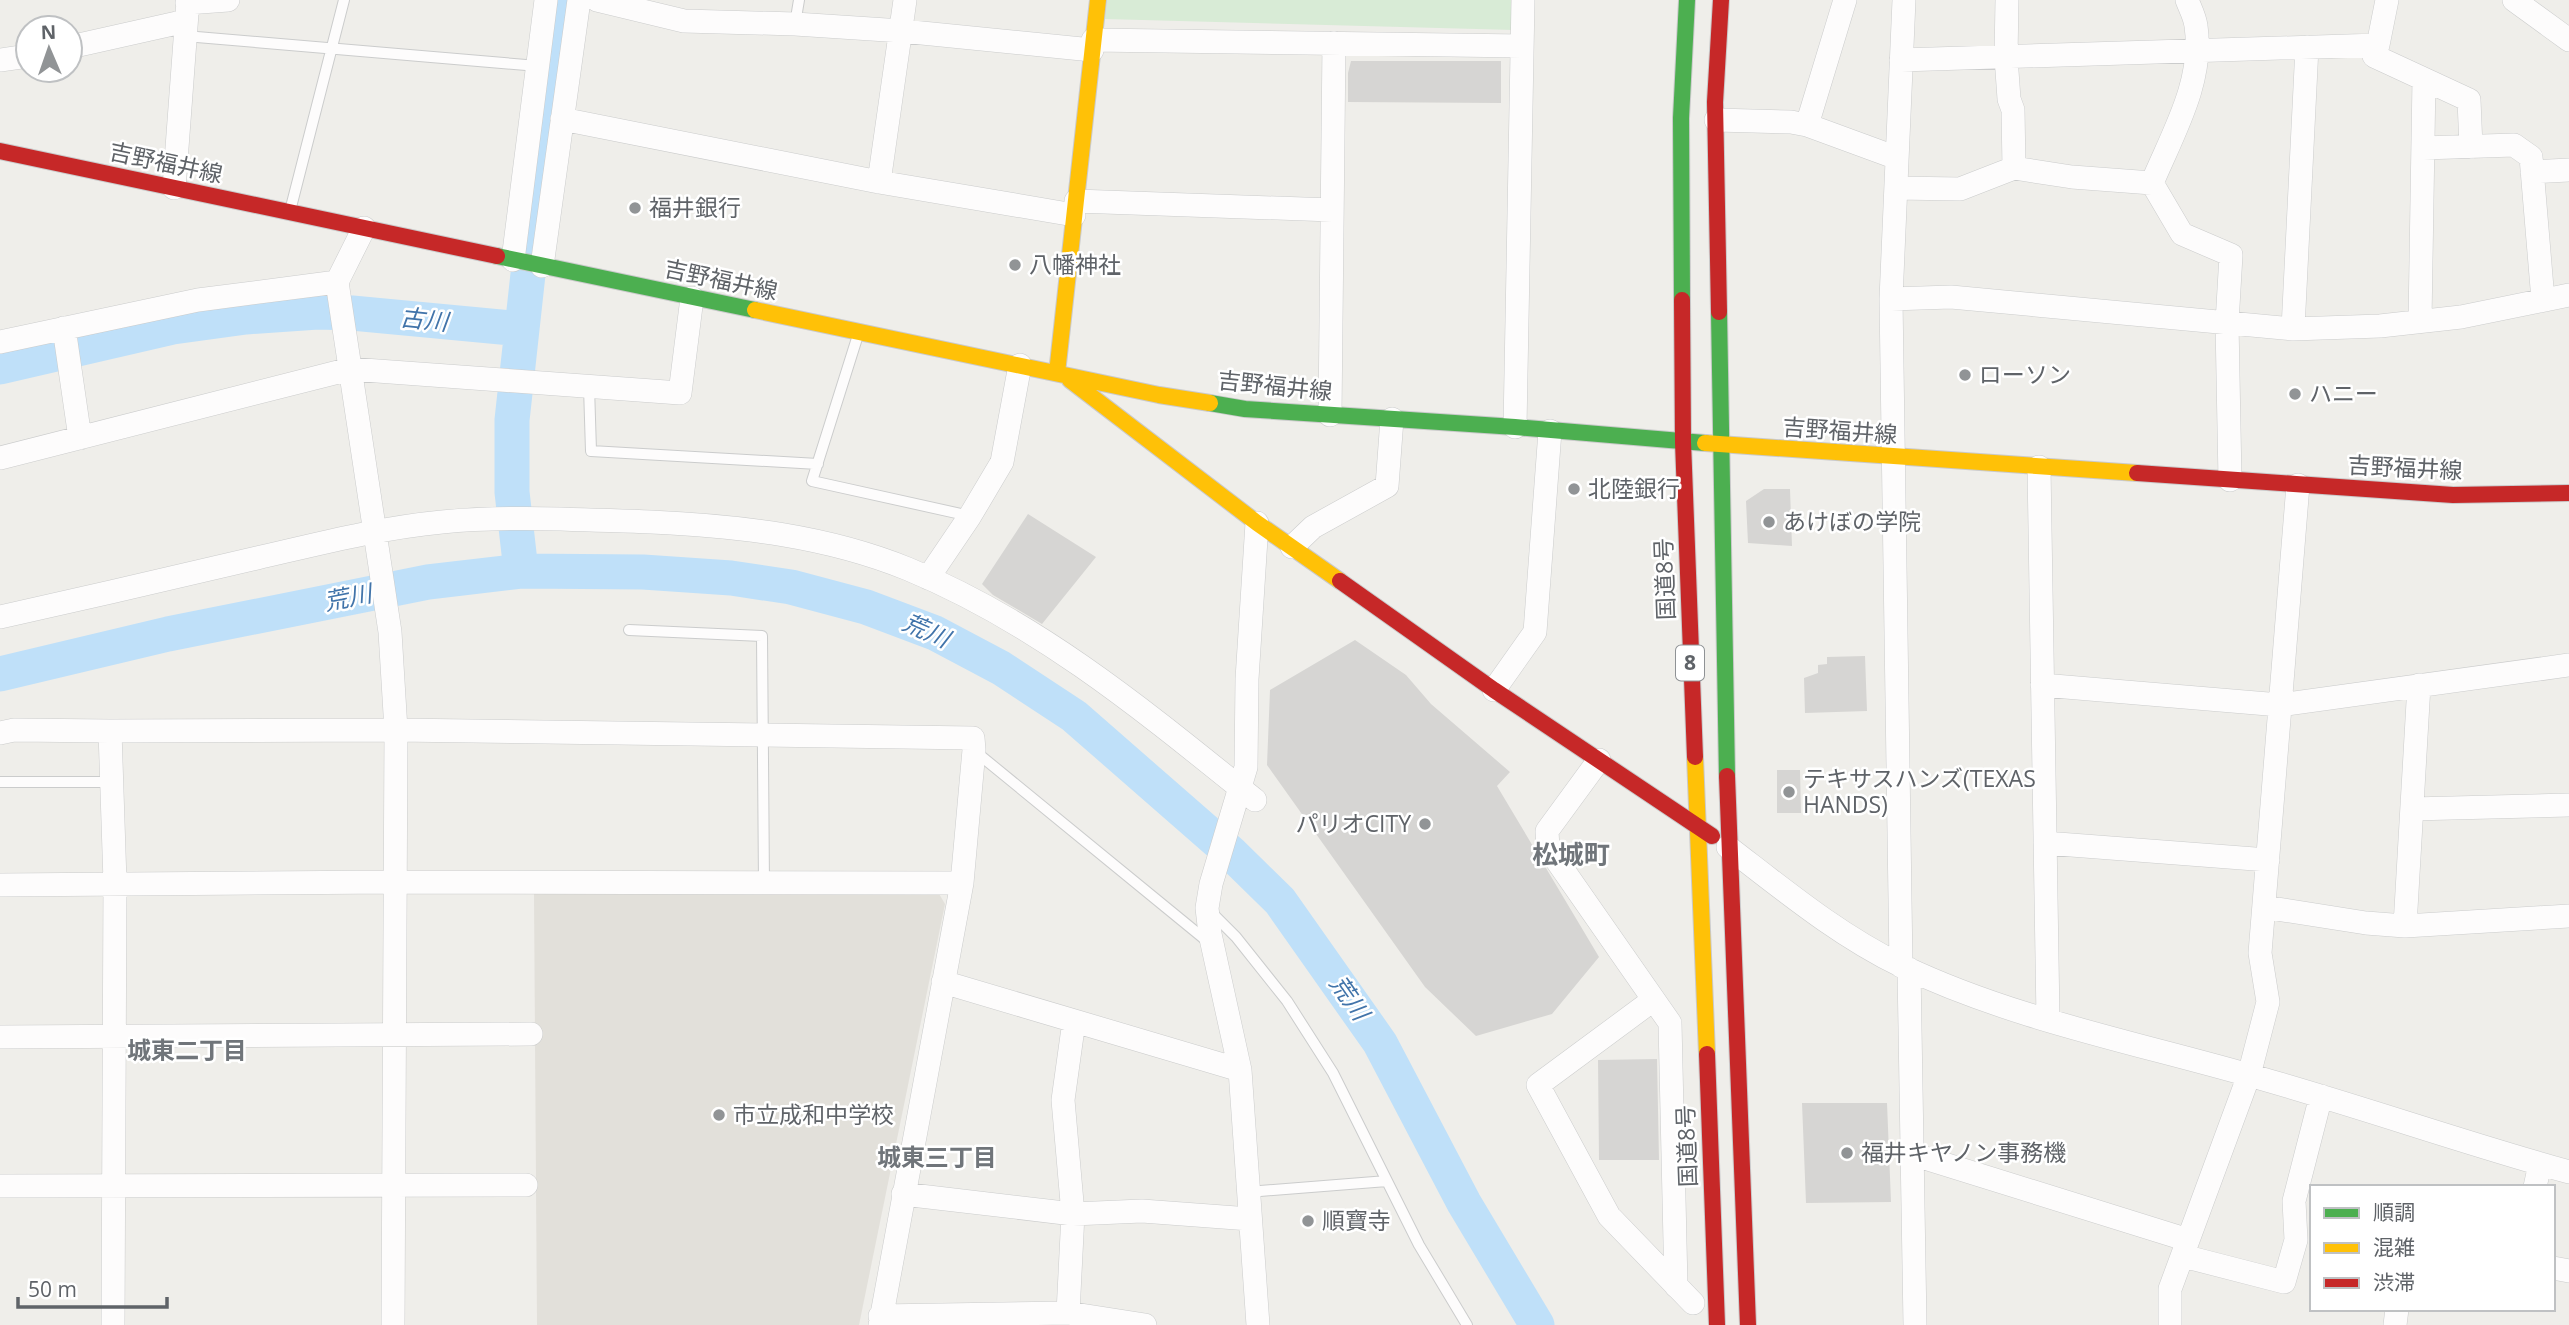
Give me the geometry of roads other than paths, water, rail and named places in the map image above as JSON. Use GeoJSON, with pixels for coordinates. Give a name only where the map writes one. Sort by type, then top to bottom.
{"type":"FeatureCollection","features":[{"type":"Feature","properties":{"kind":"main road"},"geometry":{"type":"LineString","coordinates":[[1098,0],[1060,373],[1257,523],[1494,690],[1728,847]]}},
{"type":"Feature","properties":{"kind":"main road","name":"国道8号"},"geometry":{"type":"LineString","coordinates":[[1686,0],[1681,118],[1683,442],[1717,1325]]}},
{"type":"Feature","properties":{"kind":"main road","name":"8"},"geometry":{"type":"LineString","coordinates":[[1721,0],[1716,120],[1728,847],[1748,1325]]}},
{"type":"Feature","properties":{"kind":"main road","name":"吉野福井線"},"geometry":{"type":"LineString","coordinates":[[0,151],[1159,395],[1245,409],[2453,495],[2569,493]]}},
{"type":"Feature","properties":{"kind":"street"},"geometry":{"type":"LineString","coordinates":[[84,43],[187,15],[229,0]]}},
{"type":"Feature","properties":{"kind":"street"},"geometry":{"type":"LineString","coordinates":[[513,260],[547,0]]}},
{"type":"Feature","properties":{"kind":"street"},"geometry":{"type":"LineString","coordinates":[[542,266],[579,0]]}},
{"type":"Feature","properties":{"kind":"street"},"geometry":{"type":"LineString","coordinates":[[597,0],[684,21],[795,24],[1093,45],[1334,43],[1522,46]]}},
{"type":"Feature","properties":{"kind":"street"},"geometry":{"type":"LineString","coordinates":[[879,182],[905,0]]}},
{"type":"Feature","properties":{"kind":"street"},"geometry":{"type":"LineString","coordinates":[[1515,428],[1522,0]]}},
{"type":"Feature","properties":{"kind":"street"},"geometry":{"type":"LineString","coordinates":[[1807,125],[1845,0]]}},
{"type":"Feature","properties":{"kind":"street"},"geometry":{"type":"LineString","coordinates":[[1904,0],[1891,299],[1905,967],[1917,1324]]}},
{"type":"Feature","properties":{"kind":"street"},"geometry":{"type":"LineString","coordinates":[[2007,0],[2006,57],[2009,99],[2013,110],[2014,168]]}},
{"type":"Feature","properties":{"kind":"street"},"geometry":{"type":"LineString","coordinates":[[2152,183],[2194,81],[2196,23],[2187,0]]}},
{"type":"Feature","properties":{"kind":"street"},"geometry":{"type":"LineString","coordinates":[[2387,0],[2374,56],[2469,100],[2471,147]]}},
{"type":"Feature","properties":{"kind":"street"},"geometry":{"type":"LineString","coordinates":[[2514,0],[2569,40]]}},
{"type":"Feature","properties":{"kind":"street"},"geometry":{"type":"LineString","coordinates":[[174,188],[187,15]]}},
{"type":"Feature","properties":{"kind":"street"},"geometry":{"type":"LineString","coordinates":[[1330,415],[1334,43]]}},
{"type":"Feature","properties":{"kind":"street"},"geometry":{"type":"LineString","coordinates":[[1901,60],[2378,45]]}},
{"type":"Feature","properties":{"kind":"street"},"geometry":{"type":"LineString","coordinates":[[2292,329],[2307,47]]}},
{"type":"Feature","properties":{"kind":"street"},"geometry":{"type":"LineString","coordinates":[[2420,321],[2424,79]]}},
{"type":"Feature","properties":{"kind":"street"},"geometry":{"type":"LineString","coordinates":[[562,119],[879,182],[1075,208],[1332,210]]}},
{"type":"Feature","properties":{"kind":"street"},"geometry":{"type":"LineString","coordinates":[[1716,120],[1791,122],[1807,125],[1897,158]]}},
{"type":"Feature","properties":{"kind":"street"},"geometry":{"type":"LineString","coordinates":[[2423,148],[2514,145],[2531,157],[2543,300]]}},
{"type":"Feature","properties":{"kind":"street"},"geometry":{"type":"LineString","coordinates":[[1896,188],[1960,189],[2014,168],[2072,177],[2152,183]]}},
{"type":"Feature","properties":{"kind":"street"},"geometry":{"type":"LineString","coordinates":[[2532,172],[2569,170]]}},
{"type":"Feature","properties":{"kind":"street"},"geometry":{"type":"LineString","coordinates":[[2152,183],[2182,234],[2231,255],[2227,323],[2230,480]]}},
{"type":"Feature","properties":{"kind":"street"},"geometry":{"type":"LineString","coordinates":[[364,228],[338,289],[390,632],[396,730],[393,1325]]}},
{"type":"Feature","properties":{"kind":"street"},"geometry":{"type":"LineString","coordinates":[[0,342],[66,342],[198,300],[338,289]]}},
{"type":"Feature","properties":{"kind":"street"},"geometry":{"type":"LineString","coordinates":[[1891,299],[1951,296],[2292,329],[2381,326],[2461,317],[2569,295]]}},
{"type":"Feature","properties":{"kind":"street"},"geometry":{"type":"LineString","coordinates":[[0,458],[350,369],[680,393],[692,298]]}},
{"type":"Feature","properties":{"kind":"street"},"geometry":{"type":"LineString","coordinates":[[66,342],[80,438]]}},
{"type":"Feature","properties":{"kind":"street"},"geometry":{"type":"LineString","coordinates":[[928,579],[1002,463],[1020,365]]}},
{"type":"Feature","properties":{"kind":"street"},"geometry":{"type":"LineString","coordinates":[[1292,547],[1312,527],[1387,486],[1392,419]]}},
{"type":"Feature","properties":{"kind":"street"},"geometry":{"type":"LineString","coordinates":[[1494,690],[1535,632],[1550,430]]}},
{"type":"Feature","properties":{"kind":"street"},"geometry":{"type":"LineString","coordinates":[[2039,467],[2048,1019]]}},
{"type":"Feature","properties":{"kind":"street"},"geometry":{"type":"LineString","coordinates":[[2169,1325],[2170,1289],[2249,1075],[2268,1002],[2260,953],[2298,485]]}},
{"type":"Feature","properties":{"kind":"street"},"geometry":{"type":"LineString","coordinates":[[0,617],[376,531],[443,522],[544,518],[689,524],[800,537],[850,548],[928,579],[1003,615],[1072,658],[1243,795]]}},
{"type":"Feature","properties":{"kind":"street"},"geometry":{"type":"LineString","coordinates":[[1257,523],[1243,795],[1211,884],[1207,908],[1212,944],[1240,1070],[1258,1325]]}},
{"type":"Feature","properties":{"kind":"street"},"geometry":{"type":"LineString","coordinates":[[2042,685],[2280,705],[2569,665]]}},
{"type":"Feature","properties":{"kind":"street"},"geometry":{"type":"LineString","coordinates":[[2405,926],[2419,685]]}},
{"type":"Feature","properties":{"kind":"street"},"geometry":{"type":"LineString","coordinates":[[0,733],[14,730],[396,730],[973,738],[962,883],[880,1320],[1068,1313],[1145,1325]]}},
{"type":"Feature","properties":{"kind":"street"},"geometry":{"type":"LineString","coordinates":[[110,731],[115,882],[113,1325]]}},
{"type":"Feature","properties":{"kind":"street"},"geometry":{"type":"LineString","coordinates":[[1599,760],[1547,831],[1549,848],[1671,1023],[1676,1286]]}},
{"type":"Feature","properties":{"kind":"street"},"geometry":{"type":"LineString","coordinates":[[2412,809],[2569,805]]}},
{"type":"Feature","properties":{"kind":"street"},"geometry":{"type":"LineString","coordinates":[[2045,843],[2268,860]]}},
{"type":"Feature","properties":{"kind":"street"},"geometry":{"type":"LineString","coordinates":[[1728,847],[1837,931],[1905,967],[1949,986],[2048,1019],[2321,1096],[2569,1172]]}},
{"type":"Feature","properties":{"kind":"street"},"geometry":{"type":"LineString","coordinates":[[0,884],[962,883]]}},
{"type":"Feature","properties":{"kind":"street"},"geometry":{"type":"LineString","coordinates":[[2264,907],[2366,923],[2405,926],[2569,916]]}},
{"type":"Feature","properties":{"kind":"street"},"geometry":{"type":"LineString","coordinates":[[943,982],[1240,1070]]}},
{"type":"Feature","properties":{"kind":"street"},"geometry":{"type":"LineString","coordinates":[[1653,1000],[1538,1085],[1609,1216],[1693,1303]]}},
{"type":"Feature","properties":{"kind":"street"},"geometry":{"type":"LineString","coordinates":[[1068,1313],[1073,1214],[1063,1100],[1074,1021]]}},
{"type":"Feature","properties":{"kind":"street"},"geometry":{"type":"LineString","coordinates":[[0,1037],[531,1034]]}},
{"type":"Feature","properties":{"kind":"street"},"geometry":{"type":"LineString","coordinates":[[1912,1154],[2284,1282],[2296,1240],[2294,1202],[2321,1096]]}},
{"type":"Feature","properties":{"kind":"street"},"geometry":{"type":"LineString","coordinates":[[2535,1185],[2540,1164]]}},
{"type":"Feature","properties":{"kind":"street"},"geometry":{"type":"LineString","coordinates":[[0,1186],[526,1185]]}},
{"type":"Feature","properties":{"kind":"street"},"geometry":{"type":"LineString","coordinates":[[903,1194],[1073,1214],[1142,1211],[1250,1219]]}},
{"type":"Feature","properties":{"kind":"lane"},"geometry":{"type":"LineString","coordinates":[[290,212],[344,0]]}},
{"type":"Feature","properties":{"kind":"lane"},"geometry":{"type":"LineString","coordinates":[[795,24],[799,0]]}},
{"type":"Feature","properties":{"kind":"lane"},"geometry":{"type":"LineString","coordinates":[[187,15],[332,48],[538,66]]}},
{"type":"Feature","properties":{"kind":"lane"},"geometry":{"type":"LineString","coordinates":[[859,332],[812,481],[970,516]]}},
{"type":"Feature","properties":{"kind":"lane"},"geometry":{"type":"LineString","coordinates":[[589,387],[591,451],[818,464]]}},
{"type":"Feature","properties":{"kind":"lane"},"geometry":{"type":"LineString","coordinates":[[629,630],[762,636],[764,884]]}},
{"type":"Feature","properties":{"kind":"lane"},"geometry":{"type":"LineString","coordinates":[[974,750],[1212,944]]}},
{"type":"Feature","properties":{"kind":"lane"},"geometry":{"type":"LineString","coordinates":[[0,782],[112,782]]}},
{"type":"Feature","properties":{"kind":"lane"},"geometry":{"type":"LineString","coordinates":[[1207,908],[1236,937],[1287,1001],[1333,1073],[1419,1245],[1467,1325]]}},
{"type":"Feature","properties":{"kind":"lane"},"geometry":{"type":"LineString","coordinates":[[1248,1192],[1387,1181]]}},
{"type":"Feature","properties":{"kind":"waterway","name":"古川"},"geometry":{"type":"LineString","coordinates":[[0,367],[173,327],[246,317],[318,312],[352,313],[522,329],[558,0]]}},
{"type":"Feature","properties":{"kind":"waterway"},"geometry":{"type":"LineString","coordinates":[[521,571],[512,492],[512,420],[522,329]]}},
{"type":"Feature","properties":{"kind":"waterway","name":"荒川"},"geometry":{"type":"LineString","coordinates":[[0,674],[168,634],[428,582],[521,571],[643,572],[731,578],[791,587],[866,607],[935,633],[1001,668],[1074,716],[1232,854],[1280,901],[1380,1043],[1464,1203],[1537,1325]]}},
{"type":"Feature","properties":{"kind":"place","name":"福井銀行"},"geometry":{"type":"Point","coordinates":[635,208]}},
{"type":"Feature","properties":{"kind":"place","name":"八幡神社"},"geometry":{"type":"Point","coordinates":[1015,265]}},
{"type":"Feature","properties":{"kind":"place","name":"ローソン"},"geometry":{"type":"Point","coordinates":[1965,375]}},
{"type":"Feature","properties":{"kind":"place","name":"ハニー"},"geometry":{"type":"Point","coordinates":[2295,394]}},
{"type":"Feature","properties":{"kind":"place","name":"北陸銀行"},"geometry":{"type":"Point","coordinates":[1574,489]}},
{"type":"Feature","properties":{"kind":"place","name":"あけぼの学院"},"geometry":{"type":"Point","coordinates":[1769,522]}},
{"type":"Feature","properties":{"kind":"place","name":"テキサスハンズ(TEXAS HANDS)"},"geometry":{"type":"Point","coordinates":[1789,792]}},
{"type":"Feature","properties":{"kind":"place","name":"パリオCITY"},"geometry":{"type":"Point","coordinates":[1425,824]}},
{"type":"Feature","properties":{"kind":"place","name":"市立成和中学校"},"geometry":{"type":"Point","coordinates":[719,1115]}},
{"type":"Feature","properties":{"kind":"place","name":"福井キヤノン事務機"},"geometry":{"type":"Point","coordinates":[1847,1153]}},
{"type":"Feature","properties":{"kind":"place","name":"順寶寺"},"geometry":{"type":"Point","coordinates":[1308,1221]}},
{"type":"Feature","properties":{"kind":"district","name":"松城町"},"geometry":{"type":"Point","coordinates":[1571,855]}},
{"type":"Feature","properties":{"kind":"district","name":"城東二丁目"},"geometry":{"type":"Point","coordinates":[187,1051]}},
{"type":"Feature","properties":{"kind":"district","name":"城東三丁目"},"geometry":{"type":"Point","coordinates":[937,1158]}}]}
